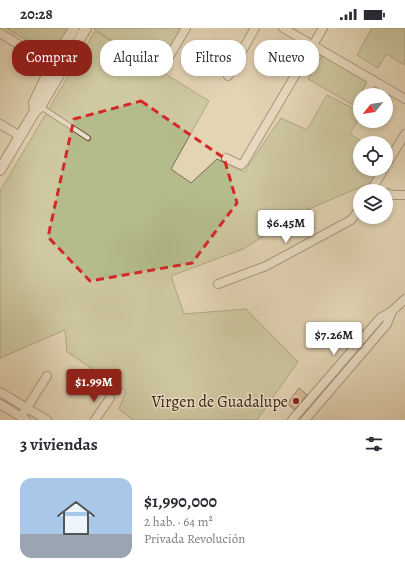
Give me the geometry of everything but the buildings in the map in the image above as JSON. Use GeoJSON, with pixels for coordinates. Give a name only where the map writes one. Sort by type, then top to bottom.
{"type":"FeatureCollection","features":[{"type":"Feature","properties":{"kind":"street"},"geometry":{"type":"LineString","coordinates":[[69,40],[74,28]]}},
{"type":"Feature","properties":{"kind":"street"},"geometry":{"type":"LineString","coordinates":[[77,40],[86,28]]}},
{"type":"Feature","properties":{"kind":"street"},"geometry":{"type":"LineString","coordinates":[[173,50],[186,28]]}},
{"type":"Feature","properties":{"kind":"street"},"geometry":{"type":"LineString","coordinates":[[246,44],[255,28]]}},
{"type":"Feature","properties":{"kind":"street"},"geometry":{"type":"LineString","coordinates":[[283,28],[303,40]]}},
{"type":"Feature","properties":{"kind":"street"},"geometry":{"type":"LineString","coordinates":[[316,40],[323,28]]}},
{"type":"Feature","properties":{"kind":"street"},"geometry":{"type":"LineString","coordinates":[[0,33],[12,40]]}},
{"type":"Feature","properties":{"kind":"street"},"geometry":{"type":"LineString","coordinates":[[319,49],[405,99]]}},
{"type":"Feature","properties":{"kind":"street"},"geometry":{"type":"LineString","coordinates":[[0,170],[52,76]]}},
{"type":"Feature","properties":{"kind":"street"},"geometry":{"type":"LineString","coordinates":[[226,158],[241,165],[244,162],[295,76]]}},
{"type":"Feature","properties":{"kind":"street"},"geometry":{"type":"LineString","coordinates":[[369,88],[373,80]]}},
{"type":"Feature","properties":{"kind":"street"},"geometry":{"type":"LineString","coordinates":[[0,124],[20,136]]}},
{"type":"Feature","properties":{"kind":"street"},"geometry":{"type":"LineString","coordinates":[[393,154],[405,134]]}},
{"type":"Feature","properties":{"kind":"street"},"geometry":{"type":"LineString","coordinates":[[393,195],[405,195]]}},
{"type":"Feature","properties":{"kind":"street"},"geometry":{"type":"LineString","coordinates":[[218,284],[266,266],[353,218]]}},
{"type":"Feature","properties":{"kind":"street"},"geometry":{"type":"LineString","coordinates":[[292,420],[380,318],[392,311],[405,299]]}},
{"type":"Feature","properties":{"kind":"street"},"geometry":{"type":"LineString","coordinates":[[305,420],[387,324],[392,311]]}},
{"type":"Feature","properties":{"kind":"street"},"geometry":{"type":"LineString","coordinates":[[351,352],[357,358]]}},
{"type":"Feature","properties":{"kind":"street"},"geometry":{"type":"LineString","coordinates":[[0,404],[23,418],[26,408],[47,376]]}},
{"type":"Feature","properties":{"kind":"street"},"geometry":{"type":"LineString","coordinates":[[0,392],[47,420]]}},
{"type":"Feature","properties":{"kind":"street"},"geometry":{"type":"LineString","coordinates":[[95,420],[110,398]]}},
{"type":"Feature","properties":{"kind":"lane"},"geometry":{"type":"LineString","coordinates":[[36,107],[88,138]]}},
{"type":"Feature","properties":{"kind":"highlighted area"},"geometry":{"type":"Polygon","coordinates":[[[141,101],[224,158],[237,203],[192,263],[90,281],[48,237],[74,119],[141,101]]]}},
{"type":"Feature","properties":{"kind":"green space"},"geometry":{"type":"Polygon","coordinates":[[[6,28],[68,28],[61,40],[26,40],[6,28]]]}},
{"type":"Feature","properties":{"kind":"green space"},"geometry":{"type":"Polygon","coordinates":[[[93,28],[182,28],[173,44],[173,40],[112,40],[93,28]]]}},
{"type":"Feature","properties":{"kind":"green space"},"geometry":{"type":"Polygon","coordinates":[[[372,28],[405,28],[405,65],[386,54],[378,68],[357,55],[372,28]]]}},
{"type":"Feature","properties":{"kind":"green space"},"geometry":{"type":"Polygon","coordinates":[[[95,31],[110,40],[100,40],[100,76],[169,76],[209,101],[171,169],[191,183],[217,159],[244,172],[281,118],[307,130],[327,95],[353,108],[353,128],[350,134],[353,136],[353,176],[376,176],[372,182],[367,184],[353,184],[353,190],[302,212],[243,249],[171,276],[184,314],[246,309],[298,362],[257,420],[133,420],[119,409],[126,391],[67,352],[65,330],[0,358],[0,191],[68,76],[92,76],[92,40],[90,40],[95,31]]]}},
{"type":"Feature","properties":{"kind":"green space"},"geometry":{"type":"Polygon","coordinates":[[[323,54],[370,81],[366,88],[353,88],[353,105],[308,79],[310,76],[319,76],[319,61],[323,54]]]}},
{"type":"Feature","properties":{"kind":"place","name":"Virgen de Guadalupe"},"geometry":{"type":"Point","coordinates":[296,401]}}]}
